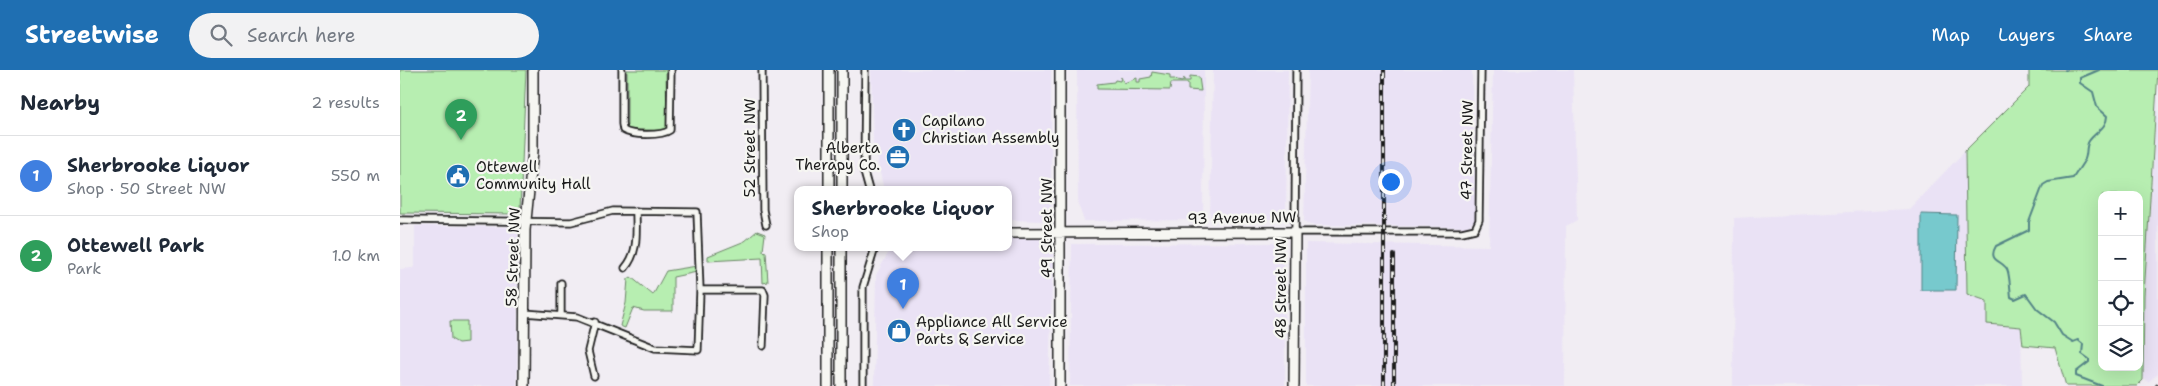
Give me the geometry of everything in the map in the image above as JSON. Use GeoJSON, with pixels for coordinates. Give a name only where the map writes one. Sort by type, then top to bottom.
{"type":"FeatureCollection","features":[{"type":"Feature","properties":{"kind":"street","name":"58 Street NW"},"geometry":{"type":"LineString","coordinates":[[524,386],[526,221],[533,151],[533,70]]}},
{"type":"Feature","properties":{"kind":"street"},"geometry":{"type":"LineString","coordinates":[[622,70],[623,130],[629,133],[664,133],[670,130],[671,70]]}},
{"type":"Feature","properties":{"kind":"street","name":"52 Street NW"},"geometry":{"type":"LineString","coordinates":[[762,70],[763,210],[766,225]]}},
{"type":"Feature","properties":{"kind":"street"},"geometry":{"type":"LineString","coordinates":[[828,186],[829,70]]}},
{"type":"Feature","properties":{"kind":"street"},"geometry":{"type":"LineString","coordinates":[[842,70],[842,186]]}},
{"type":"Feature","properties":{"kind":"street"},"geometry":{"type":"LineString","coordinates":[[865,70],[864,172],[868,186]]}},
{"type":"Feature","properties":{"kind":"street","name":"49 Street NW"},"geometry":{"type":"LineString","coordinates":[[1060,70],[1060,386]]}},
{"type":"Feature","properties":{"kind":"street","name":"48 Street NW"},"geometry":{"type":"LineString","coordinates":[[1294,386],[1296,70]]}},
{"type":"Feature","properties":{"kind":"street","name":"47 Street NW"},"geometry":{"type":"LineString","coordinates":[[1475,229],[1479,220],[1481,70]]}},
{"type":"Feature","properties":{"kind":"street"},"geometry":{"type":"LineString","coordinates":[[400,220],[577,222],[613,211],[697,212],[700,290],[698,350],[655,348],[595,322],[561,314],[524,313]]}},
{"type":"Feature","properties":{"kind":"street"},"geometry":{"type":"LineString","coordinates":[[625,268],[634,256],[636,247],[636,211]]}},
{"type":"Feature","properties":{"kind":"street","name":"93 Avenue NW"},"geometry":{"type":"LineString","coordinates":[[1012,232],[1061,234],[1462,232],[1475,229]]}},
{"type":"Feature","properties":{"kind":"street"},"geometry":{"type":"LineString","coordinates":[[828,251],[828,386]]}},
{"type":"Feature","properties":{"kind":"street"},"geometry":{"type":"LineString","coordinates":[[841,251],[841,386]]}},
{"type":"Feature","properties":{"kind":"street"},"geometry":{"type":"LineString","coordinates":[[863,386],[863,287],[875,251]]}},
{"type":"Feature","properties":{"kind":"street"},"geometry":{"type":"LineString","coordinates":[[561,283],[561,314]]}},
{"type":"Feature","properties":{"kind":"street"},"geometry":{"type":"LineString","coordinates":[[700,290],[763,290],[765,295],[763,346]]}},
{"type":"Feature","properties":{"kind":"street"},"geometry":{"type":"LineString","coordinates":[[594,376],[588,351],[595,322]]}},
{"type":"Feature","properties":{"kind":"shaded area"},"geometry":{"type":"Polygon","coordinates":[[[871,70],[1051,70],[1051,210],[1043,221],[1012,220],[1012,186],[883,186],[873,142],[871,70]]]}},
{"type":"Feature","properties":{"kind":"shaded area"},"geometry":{"type":"Polygon","coordinates":[[[1077,70],[1204,70],[1203,220],[1084,221],[1078,204],[1077,70]]]}},
{"type":"Feature","properties":{"kind":"shaded area"},"geometry":{"type":"Polygon","coordinates":[[[1213,70],[1288,70],[1286,219],[1210,218],[1213,70]]]}},
{"type":"Feature","properties":{"kind":"shaded area"},"geometry":{"type":"Polygon","coordinates":[[[1308,70],[1472,70],[1475,220],[1468,227],[1310,225],[1304,221],[1308,70]]]}},
{"type":"Feature","properties":{"kind":"shaded area"},"geometry":{"type":"Polygon","coordinates":[[[1493,70],[1573,70],[1577,220],[1566,226],[1565,386],[1306,386],[1306,243],[1489,246],[1493,70]]]}},
{"type":"Feature","properties":{"kind":"shaded area"},"geometry":{"type":"Polygon","coordinates":[[[2158,85],[2158,374],[2148,382],[2143,377],[2144,295],[2158,85]]]}},
{"type":"Feature","properties":{"kind":"shaded area"},"geometry":{"type":"Polygon","coordinates":[[[1965,151],[1970,295],[1987,301],[1987,324],[2021,327],[2022,386],[1733,386],[1734,218],[1909,209],[1965,151]]]}},
{"type":"Feature","properties":{"kind":"shaded area"},"geometry":{"type":"Polygon","coordinates":[[[415,226],[513,227],[518,232],[517,386],[400,386],[400,269],[413,268],[415,264],[415,226]]]}},
{"type":"Feature","properties":{"kind":"shaded area"},"geometry":{"type":"Polygon","coordinates":[[[1046,237],[1053,245],[1049,386],[874,386],[876,275],[889,251],[1012,251],[1012,239],[1046,237]]]}},
{"type":"Feature","properties":{"kind":"shaded area"},"geometry":{"type":"Polygon","coordinates":[[[1284,243],[1285,386],[1070,386],[1072,244],[1284,243]]]}},
{"type":"Feature","properties":{"kind":"green space"},"geometry":{"type":"Polygon","coordinates":[[[400,70],[526,70],[520,210],[517,214],[400,213],[400,70]]]}},
{"type":"Feature","properties":{"kind":"green space"},"geometry":{"type":"Polygon","coordinates":[[[627,70],[666,70],[667,130],[627,130],[627,70]]]}},
{"type":"Feature","properties":{"kind":"green space"},"geometry":{"type":"Polygon","coordinates":[[[2029,70],[2158,70],[2144,295],[2143,380],[2137,386],[2066,386],[2055,348],[2023,345],[2021,327],[1987,324],[1987,301],[1967,294],[1965,151],[2029,87],[2029,70]]]}},
{"type":"Feature","properties":{"kind":"green space"},"geometry":{"type":"Polygon","coordinates":[[[1152,72],[1170,75],[1170,79],[1182,82],[1184,78],[1184,81],[1190,81],[1190,76],[1199,77],[1201,91],[1188,90],[1188,83],[1171,83],[1170,90],[1097,89],[1097,84],[1114,82],[1115,80],[1120,81],[1121,77],[1124,83],[1137,78],[1137,82],[1140,82],[1140,79],[1151,77],[1152,72]]]}},
{"type":"Feature","properties":{"kind":"green space"},"geometry":{"type":"Polygon","coordinates":[[[757,231],[765,234],[763,251],[766,252],[768,282],[763,283],[762,258],[708,261],[708,256],[745,241],[757,231]]]}},
{"type":"Feature","properties":{"kind":"green space"},"geometry":{"type":"Polygon","coordinates":[[[697,266],[697,272],[673,277],[673,311],[644,311],[633,308],[625,328],[620,326],[626,303],[628,279],[631,277],[653,295],[666,271],[697,266]]]}},
{"type":"Feature","properties":{"kind":"green space"},"geometry":{"type":"Polygon","coordinates":[[[450,321],[467,321],[467,342],[458,343],[451,339],[450,321]]]}},
{"type":"Feature","properties":{"kind":"water"},"geometry":{"type":"Polygon","coordinates":[[[1921,214],[1957,215],[1956,290],[1921,290],[1921,214]]]}},
{"type":"Feature","properties":{"kind":"waterway"},"geometry":{"type":"LineString","coordinates":[[2099,70],[2080,78],[2080,83],[2093,92],[2097,107],[2107,116],[2103,127],[2088,143],[2084,161],[2073,178],[2048,182],[2043,185],[2029,222],[2029,230],[1996,246],[1993,256],[2004,265],[2008,272],[2011,297],[2015,299],[2026,294],[2037,309],[2054,322],[2062,335],[2073,342],[2078,340],[2083,344],[2082,354],[2089,359],[2089,362],[2076,372],[2076,376],[2102,386]]}},
{"type":"Feature","properties":{"kind":"railway"},"geometry":{"type":"LineString","coordinates":[[1384,70],[1384,386]]}},
{"type":"Feature","properties":{"kind":"railway"},"geometry":{"type":"LineString","coordinates":[[1394,255],[1394,386]]}},
{"type":"Feature","properties":{"kind":"place","name":"Capilano Christian Assembly"},"geometry":{"type":"Point","coordinates":[904,130]}},
{"type":"Feature","properties":{"kind":"place","name":"Ottewell Park"},"geometry":{"type":"Point","coordinates":[461,140]}},
{"type":"Feature","properties":{"kind":"place","name":"Alberta Therapy Co."},"geometry":{"type":"Point","coordinates":[898,157]}},
{"type":"Feature","properties":{"kind":"place","name":"Ottewell Community Hall"},"geometry":{"type":"Point","coordinates":[458,176]}},
{"type":"Feature","properties":{"kind":"place","name":"Sherbrooke Liquor"},"geometry":{"type":"Point","coordinates":[903,309]}},
{"type":"Feature","properties":{"kind":"place","name":"Appliance All Service Parts & Service"},"geometry":{"type":"Point","coordinates":[899,331]}}]}
